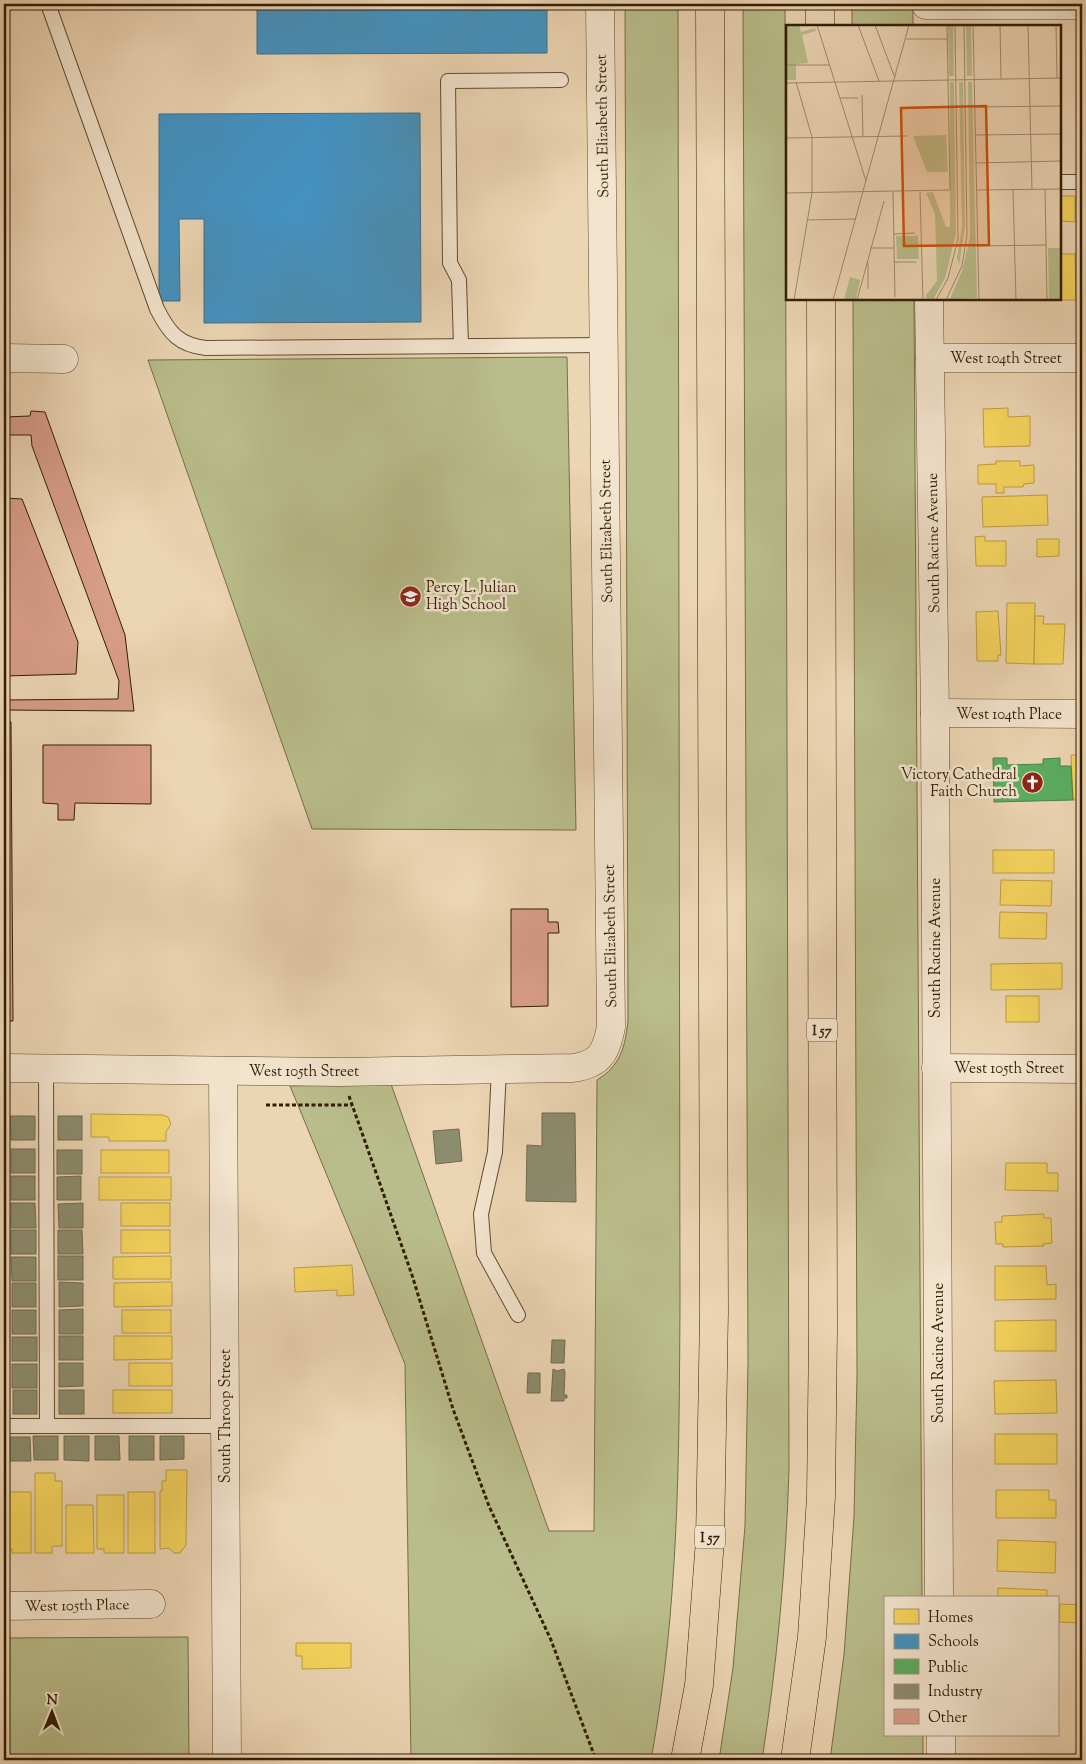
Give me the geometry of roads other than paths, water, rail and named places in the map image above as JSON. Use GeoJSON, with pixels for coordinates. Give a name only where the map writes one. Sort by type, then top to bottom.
{"type":"FeatureCollection","features":[{"type":"Feature","properties":{"kind":"highway","name":"I 57"},"geometry":{"type":"LineString","coordinates":[[685,1760],[699,1684],[710,1540],[714,1312],[710,4]]}},
{"type":"Feature","properties":{"kind":"highway"},"geometry":{"type":"LineString","coordinates":[[820,4],[820,25]]}},
{"type":"Feature","properties":{"kind":"highway","name":"I 57"},"geometry":{"type":"LineString","coordinates":[[795,1760],[812,1637],[821,1497],[823,1300],[820,300]]}},
{"type":"Feature","properties":{"kind":"street","name":"South Elizabeth Street"},"geometry":{"type":"LineString","coordinates":[[600,4],[611,1027],[608,1044],[601,1056]]}},
{"type":"Feature","properties":{"kind":"street"},"geometry":{"type":"LineString","coordinates":[[926,12],[1082,5]]}},
{"type":"Feature","properties":{"kind":"street","name":"South Racine Avenue"},"geometry":{"type":"LineString","coordinates":[[929,300],[935,713],[940,1596]]}},
{"type":"Feature","properties":{"kind":"street"},"geometry":{"type":"LineString","coordinates":[[4,358],[64,359]]}},
{"type":"Feature","properties":{"kind":"street","name":"West 104th Street"},"geometry":{"type":"LineString","coordinates":[[930,358],[1082,358]]}},
{"type":"Feature","properties":{"kind":"street","name":"West 104th Place"},"geometry":{"type":"LineString","coordinates":[[935,713],[1082,714]]}},
{"type":"Feature","properties":{"kind":"street","name":"West 105th Street"},"geometry":{"type":"LineString","coordinates":[[4,1068],[340,1072],[573,1068],[589,1066],[601,1056]]}},
{"type":"Feature","properties":{"kind":"street","name":"West 105th Street"},"geometry":{"type":"LineString","coordinates":[[936,1068],[1082,1069]]}},
{"type":"Feature","properties":{"kind":"street","name":"South Throop Street"},"geometry":{"type":"LineString","coordinates":[[223,1071],[226,1760]]}},
{"type":"Feature","properties":{"kind":"street","name":"West 105th Place"},"geometry":{"type":"LineString","coordinates":[[4,1606],[151,1604]]}},
{"type":"Feature","properties":{"kind":"street"},"geometry":{"type":"LineString","coordinates":[[940,1736],[941,1760]]}},
{"type":"Feature","properties":{"kind":"lane"},"geometry":{"type":"LineString","coordinates":[[48,4],[157,309],[165,326],[182,341],[191,346],[206,348],[604,345]]}},
{"type":"Feature","properties":{"kind":"lane"},"geometry":{"type":"LineString","coordinates":[[461,346],[458,280],[450,263],[448,81],[561,80]]}},
{"type":"Feature","properties":{"kind":"lane"},"geometry":{"type":"LineString","coordinates":[[1061,182],[1082,182]]}},
{"type":"Feature","properties":{"kind":"lane"},"geometry":{"type":"LineString","coordinates":[[46,1068],[47,1426]]}},
{"type":"Feature","properties":{"kind":"lane"},"geometry":{"type":"LineString","coordinates":[[499,1069],[495,1152],[481,1214],[484,1253],[518,1315]]}},
{"type":"Feature","properties":{"kind":"lane"},"geometry":{"type":"LineString","coordinates":[[4,1426],[225,1426]]}},
{"type":"Feature","properties":{"kind":"place","name":"Percy L. Julian High School"},"geometry":{"type":"Point","coordinates":[410,596]}},
{"type":"Feature","properties":{"kind":"place","name":"Victory Cathedral Faith Church"},"geometry":{"type":"Point","coordinates":[1033,783]}}]}
